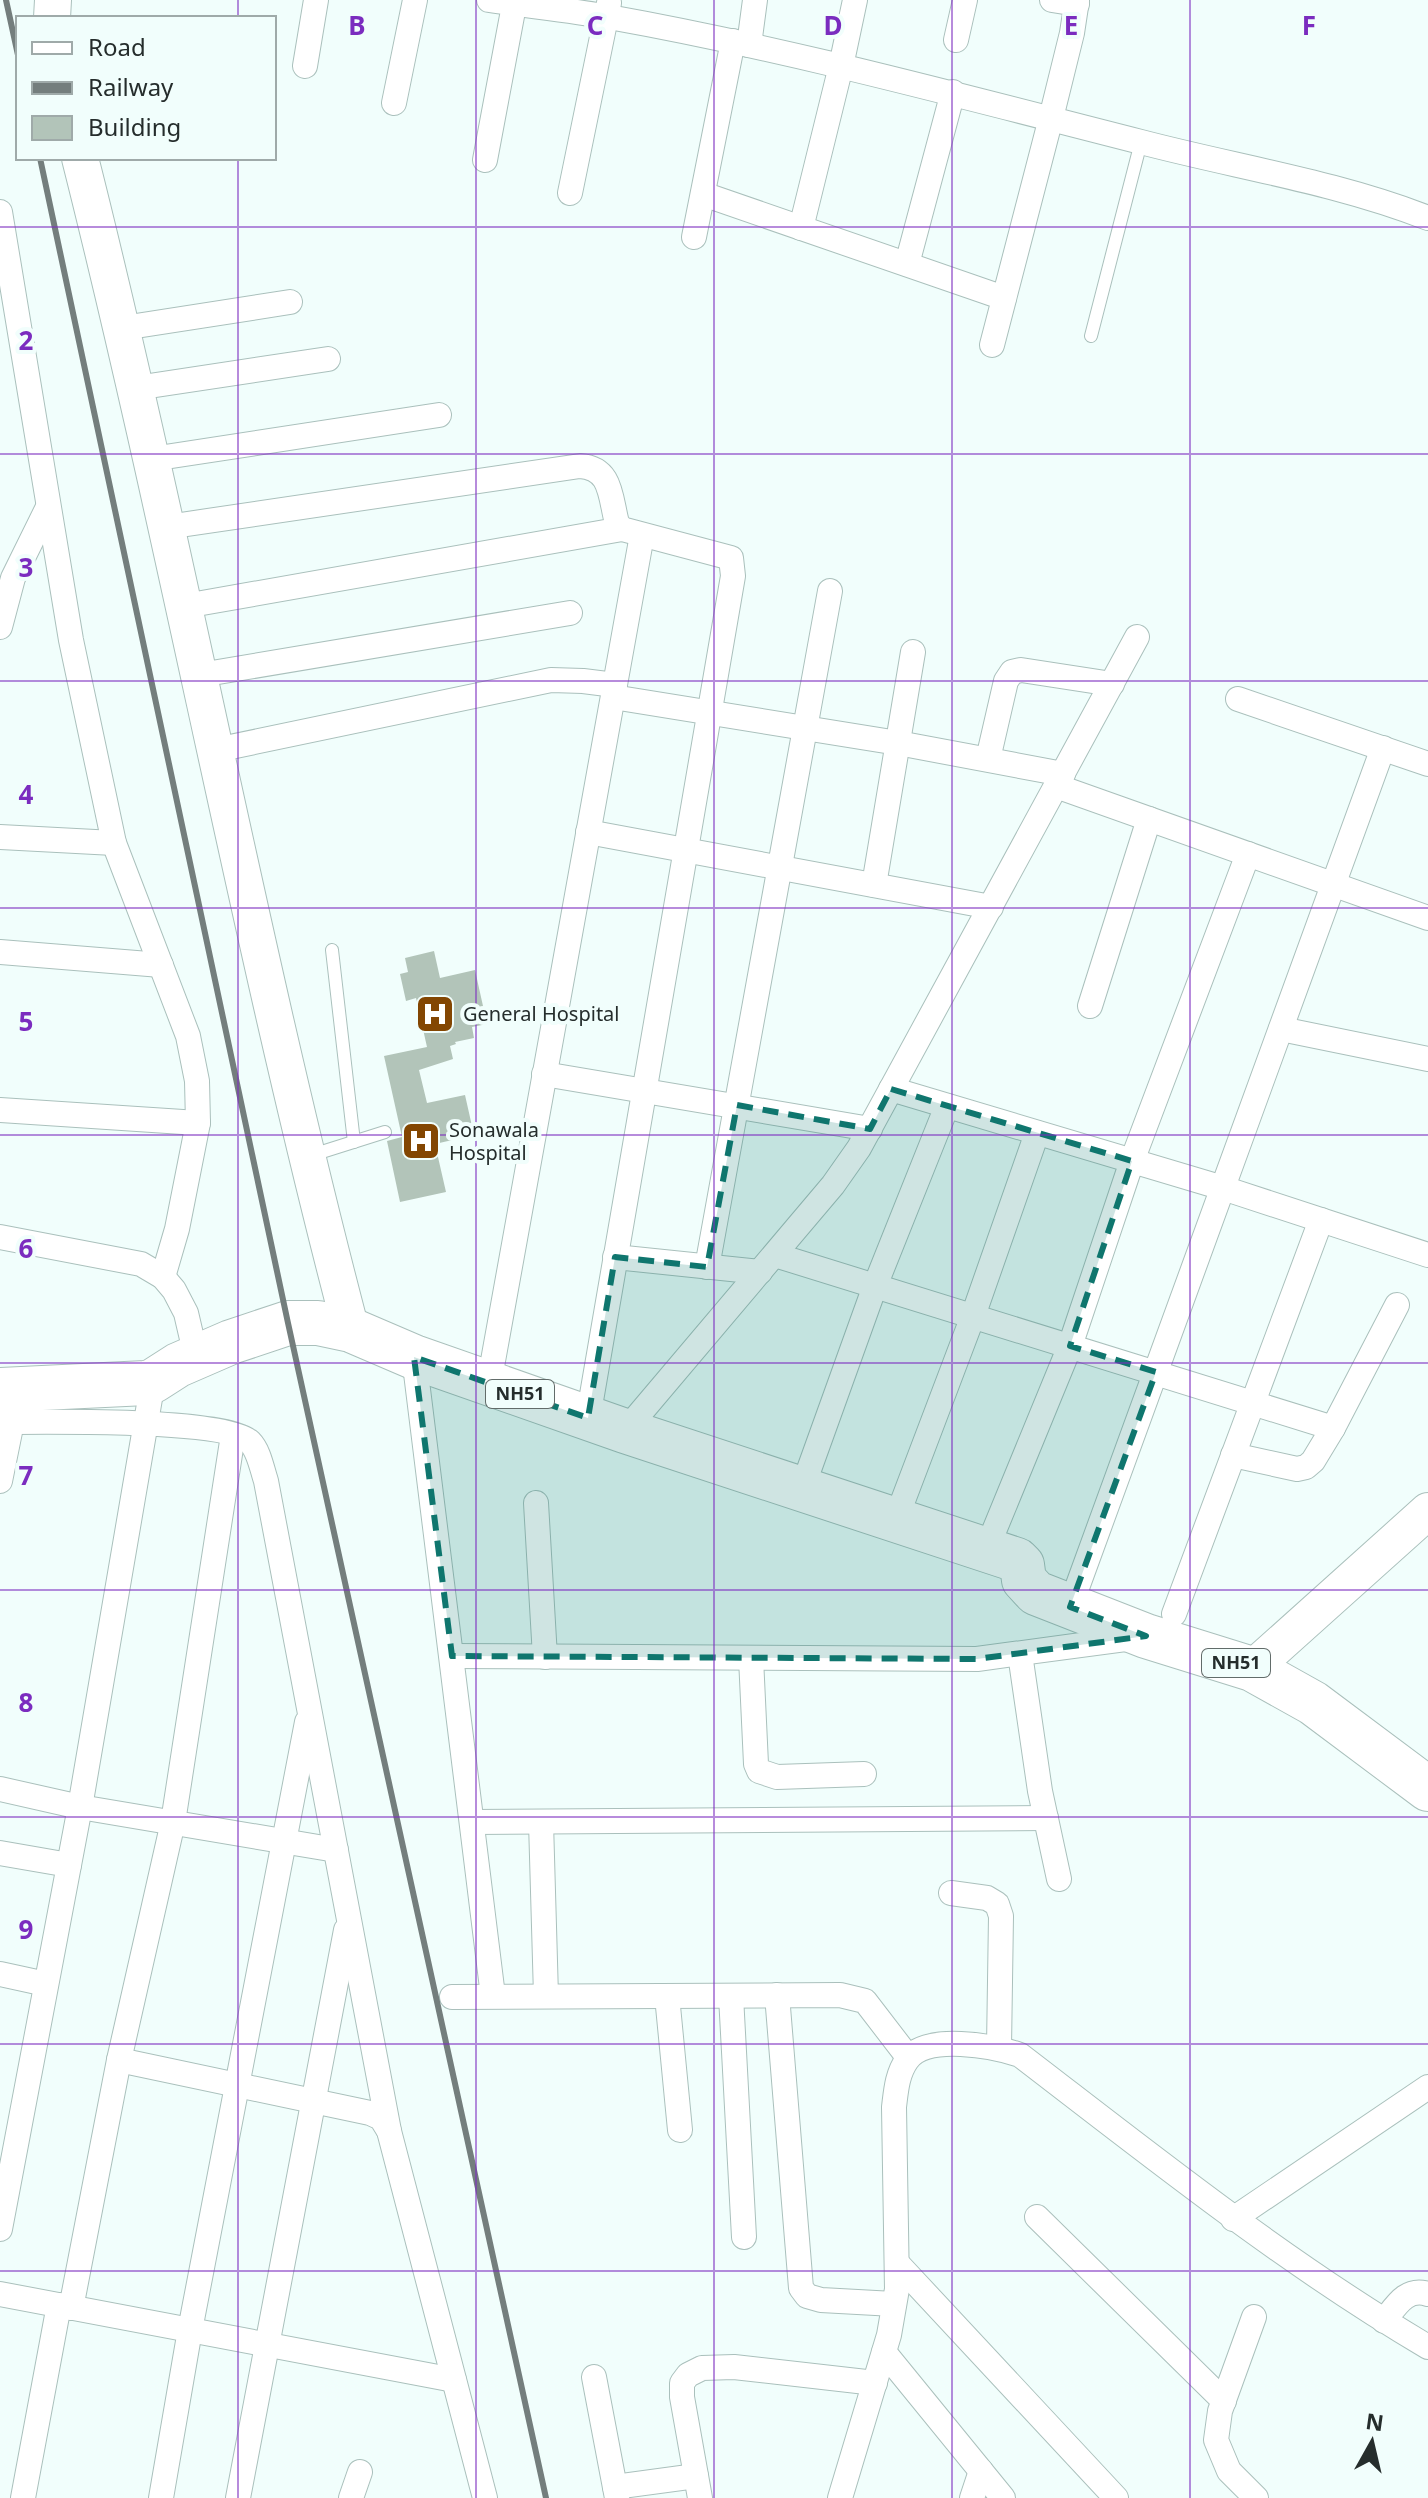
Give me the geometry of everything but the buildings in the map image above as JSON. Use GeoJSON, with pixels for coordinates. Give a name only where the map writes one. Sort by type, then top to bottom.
{"type":"FeatureCollection","features":[{"type":"Feature","properties":{"kind":"highway","name":"NH51"},"geometry":{"type":"LineString","coordinates":[[4,1412],[136,1385],[288,1323],[318,1323],[351,1330],[414,1357],[606,1425],[987,1548],[1017,1560],[1022,1565],[1024,1580],[1036,1593],[1160,1625],[1335,1688],[1428,1754]]}},
{"type":"Feature","properties":{"kind":"highway","name":"NH51"},"geometry":{"type":"LineString","coordinates":[[1024,1580],[1041,1574],[1078,1585],[1160,1625]]}},
{"type":"Feature","properties":{"kind":"highway","name":"NH51"},"geometry":{"type":"LineString","coordinates":[[1261,1660],[1428,1789]]}},
{"type":"Feature","properties":{"kind":"main road"},"geometry":{"type":"LineString","coordinates":[[81,160],[123,328],[306,1157],[351,1330]]}},
{"type":"Feature","properties":{"kind":"main road"},"geometry":{"type":"LineString","coordinates":[[1261,1660],[1428,1511]]}},
{"type":"Feature","properties":{"kind":"street"},"geometry":{"type":"LineString","coordinates":[[305,66],[316,0]]}},
{"type":"Feature","properties":{"kind":"street"},"geometry":{"type":"LineString","coordinates":[[394,103],[415,0]]}},
{"type":"Feature","properties":{"kind":"street"},"geometry":{"type":"LineString","coordinates":[[489,0],[608,8],[1424,210]]}},
{"type":"Feature","properties":{"kind":"street"},"geometry":{"type":"LineString","coordinates":[[694,237],[741,43],[755,0]]}},
{"type":"Feature","properties":{"kind":"street"},"geometry":{"type":"LineString","coordinates":[[801,228],[855,0]]}},
{"type":"Feature","properties":{"kind":"street"},"geometry":{"type":"LineString","coordinates":[[956,40],[965,0]]}},
{"type":"Feature","properties":{"kind":"street"},"geometry":{"type":"LineString","coordinates":[[992,345],[1051,118],[1077,2],[1052,0]]}},
{"type":"Feature","properties":{"kind":"street"},"geometry":{"type":"LineString","coordinates":[[485,160],[514,2]]}},
{"type":"Feature","properties":{"kind":"street"},"geometry":{"type":"LineString","coordinates":[[570,193],[608,8]]}},
{"type":"Feature","properties":{"kind":"street"},"geometry":{"type":"LineString","coordinates":[[907,264],[953,92]]}},
{"type":"Feature","properties":{"kind":"street"},"geometry":{"type":"LineString","coordinates":[[703,194],[1004,298]]}},
{"type":"Feature","properties":{"kind":"street"},"geometry":{"type":"LineString","coordinates":[[0,212],[71,640],[114,843],[188,1036],[197,1081],[198,1123],[177,1229],[163,1277]]}},
{"type":"Feature","properties":{"kind":"street"},"geometry":{"type":"LineString","coordinates":[[123,328],[290,302]]}},
{"type":"Feature","properties":{"kind":"street"},"geometry":{"type":"LineString","coordinates":[[136,388],[328,359]]}},
{"type":"Feature","properties":{"kind":"street"},"geometry":{"type":"LineString","coordinates":[[152,459],[439,415]]}},
{"type":"Feature","properties":{"kind":"street"},"geometry":{"type":"LineString","coordinates":[[167,527],[580,466],[598,469],[604,475],[617,523],[632,532],[731,558],[733,576],[615,1257],[606,1425]]}},
{"type":"Feature","properties":{"kind":"street"},"geometry":{"type":"LineString","coordinates":[[0,627],[13,578],[48,507]]}},
{"type":"Feature","properties":{"kind":"street"},"geometry":{"type":"LineString","coordinates":[[185,606],[632,532]]}},
{"type":"Feature","properties":{"kind":"street"},"geometry":{"type":"LineString","coordinates":[[489,1383],[614,691],[632,532]]}},
{"type":"Feature","properties":{"kind":"street"},"geometry":{"type":"LineString","coordinates":[[707,1267],[830,591]]}},
{"type":"Feature","properties":{"kind":"street"},"geometry":{"type":"LineString","coordinates":[[200,675],[570,613]]}},
{"type":"Feature","properties":{"kind":"street"},"geometry":{"type":"LineString","coordinates":[[606,1425],[767,1264],[833,1185],[870,1129],[1137,637]]}},
{"type":"Feature","properties":{"kind":"street"},"geometry":{"type":"LineString","coordinates":[[874,885],[913,652]]}},
{"type":"Feature","properties":{"kind":"street"},"geometry":{"type":"LineString","coordinates":[[988,759],[1006,681],[1012,672],[1021,670],[1112,684]]}},
{"type":"Feature","properties":{"kind":"street"},"geometry":{"type":"LineString","coordinates":[[216,750],[551,680],[583,681],[710,713],[988,759],[1060,780],[1149,819],[1428,918]]}},
{"type":"Feature","properties":{"kind":"street"},"geometry":{"type":"LineString","coordinates":[[1238,699],[1428,764]]}},
{"type":"Feature","properties":{"kind":"street"},"geometry":{"type":"LineString","coordinates":[[1078,1585],[1383,748]]}},
{"type":"Feature","properties":{"kind":"street"},"geometry":{"type":"LineString","coordinates":[[1090,1006],[1149,819]]}},
{"type":"Feature","properties":{"kind":"street"},"geometry":{"type":"LineString","coordinates":[[588,832],[991,907]]}},
{"type":"Feature","properties":{"kind":"street"},"geometry":{"type":"LineString","coordinates":[[0,837],[114,843]]}},
{"type":"Feature","properties":{"kind":"street"},"geometry":{"type":"LineString","coordinates":[[987,1548],[1070,1346],[1132,1161],[1248,854]]}},
{"type":"Feature","properties":{"kind":"street"},"geometry":{"type":"LineString","coordinates":[[0,952],[161,965]]}},
{"type":"Feature","properties":{"kind":"street"},"geometry":{"type":"LineString","coordinates":[[1281,1029],[1428,1059]]}},
{"type":"Feature","properties":{"kind":"street"},"geometry":{"type":"LineString","coordinates":[[544,1074],[870,1129]]}},
{"type":"Feature","properties":{"kind":"street"},"geometry":{"type":"LineString","coordinates":[[891,1089],[1223,1188],[1428,1255]]}},
{"type":"Feature","properties":{"kind":"street"},"geometry":{"type":"LineString","coordinates":[[802,1489],[875,1286],[947,1106]]}},
{"type":"Feature","properties":{"kind":"street"},"geometry":{"type":"LineString","coordinates":[[0,1110],[198,1123]]}},
{"type":"Feature","properties":{"kind":"street"},"geometry":{"type":"LineString","coordinates":[[896,1519],[973,1316],[1037,1133]]}},
{"type":"Feature","properties":{"kind":"street"},"geometry":{"type":"LineString","coordinates":[[452,1656],[977,1659],[1020,1654],[1160,1625],[1233,1455],[1321,1220]]}},
{"type":"Feature","properties":{"kind":"street"},"geometry":{"type":"LineString","coordinates":[[0,1237],[141,1264],[163,1277],[186,1313],[176,1367],[147,1423],[69,1865],[46,1984],[8,2144],[0,2229]]}},
{"type":"Feature","properties":{"kind":"street"},"geometry":{"type":"LineString","coordinates":[[615,1257],[707,1267],[767,1264],[875,1286],[1333,1428]]}},
{"type":"Feature","properties":{"kind":"street"},"geometry":{"type":"LineString","coordinates":[[1233,1455],[1297,1469],[1313,1461],[1397,1305]]}},
{"type":"Feature","properties":{"kind":"street"},"geometry":{"type":"LineString","coordinates":[[414,1357],[493,1996]]}},
{"type":"Feature","properties":{"kind":"street"},"geometry":{"type":"LineString","coordinates":[[0,1372],[176,1367]]}},
{"type":"Feature","properties":{"kind":"street"},"geometry":{"type":"LineString","coordinates":[[0,1481],[4,1412],[181,1426],[233,1435],[249,1441],[257,1454],[266,1481],[389,2131],[485,2498]]}},
{"type":"Feature","properties":{"kind":"street"},"geometry":{"type":"LineString","coordinates":[[23,2498],[173,1822],[233,1435]]}},
{"type":"Feature","properties":{"kind":"street"},"geometry":{"type":"LineString","coordinates":[[536,1503],[545,1657]]}},
{"type":"Feature","properties":{"kind":"street"},"geometry":{"type":"LineString","coordinates":[[1020,1654],[1040,1791],[1059,1879]]}},
{"type":"Feature","properties":{"kind":"street"},"geometry":{"type":"LineString","coordinates":[[751,1658],[756,1764],[759,1771],[777,1777],[864,1774]]}},
{"type":"Feature","properties":{"kind":"street"},"geometry":{"type":"LineString","coordinates":[[161,2498],[190,2330],[309,1708]]}},
{"type":"Feature","properties":{"kind":"street"},"geometry":{"type":"LineString","coordinates":[[0,1789],[80,1807],[336,1850]]}},
{"type":"Feature","properties":{"kind":"street"},"geometry":{"type":"LineString","coordinates":[[473,1822],[1046,1818]]}},
{"type":"Feature","properties":{"kind":"street"},"geometry":{"type":"LineString","coordinates":[[541,1822],[546,1996]]}},
{"type":"Feature","properties":{"kind":"street"},"geometry":{"type":"LineString","coordinates":[[0,1853],[69,1865]]}},
{"type":"Feature","properties":{"kind":"street"},"geometry":{"type":"LineString","coordinates":[[951,1893],[987,1898],[997,1904],[1001,1916],[999,2047]]}},
{"type":"Feature","properties":{"kind":"street"},"geometry":{"type":"LineString","coordinates":[[238,2498],[348,1916]]}},
{"type":"Feature","properties":{"kind":"street"},"geometry":{"type":"LineString","coordinates":[[0,1974],[46,1984]]}},
{"type":"Feature","properties":{"kind":"street"},"geometry":{"type":"LineString","coordinates":[[777,1995],[801,2288],[807,2296],[821,2300],[894,2304]]}},
{"type":"Feature","properties":{"kind":"street"},"geometry":{"type":"LineString","coordinates":[[452,1997],[840,1995],[865,2001],[908,2057]]}},
{"type":"Feature","properties":{"kind":"street"},"geometry":{"type":"LineString","coordinates":[[667,1996],[680,2130]]}},
{"type":"Feature","properties":{"kind":"street"},"geometry":{"type":"LineString","coordinates":[[731,1996],[744,2237]]}},
{"type":"Feature","properties":{"kind":"street"},"geometry":{"type":"LineString","coordinates":[[840,2498],[884,2352],[897,2289],[894,2107],[898,2078],[908,2057],[921,2050],[968,2043],[999,2047],[1020,2055],[1233,2219],[1384,2321],[1428,2347]]}},
{"type":"Feature","properties":{"kind":"street"},"geometry":{"type":"LineString","coordinates":[[119,2060],[370,2113],[381,2118],[389,2131]]}},
{"type":"Feature","properties":{"kind":"street"},"geometry":{"type":"LineString","coordinates":[[1233,2219],[1428,2087]]}},
{"type":"Feature","properties":{"kind":"street"},"geometry":{"type":"LineString","coordinates":[[1037,2217],[1224,2401]]}},
{"type":"Feature","properties":{"kind":"street"},"geometry":{"type":"LineString","coordinates":[[897,2263],[1116,2498]]}},
{"type":"Feature","properties":{"kind":"street"},"geometry":{"type":"LineString","coordinates":[[1384,2321],[1401,2298],[1419,2291],[1428,2294]]}},
{"type":"Feature","properties":{"kind":"street"},"geometry":{"type":"LineString","coordinates":[[0,2294],[454,2380]]}},
{"type":"Feature","properties":{"kind":"street"},"geometry":{"type":"LineString","coordinates":[[1254,2317],[1220,2411],[1216,2440],[1229,2471],[1256,2498]]}},
{"type":"Feature","properties":{"kind":"street"},"geometry":{"type":"LineString","coordinates":[[884,2352],[1003,2498]]}},
{"type":"Feature","properties":{"kind":"street"},"geometry":{"type":"LineString","coordinates":[[594,2377],[616,2493],[698,2487],[682,2383],[688,2375],[702,2368],[734,2367],[875,2383]]}},
{"type":"Feature","properties":{"kind":"street"},"geometry":{"type":"LineString","coordinates":[[972,2498],[981,2471]]}},
{"type":"Feature","properties":{"kind":"street"},"geometry":{"type":"LineString","coordinates":[[351,2498],[360,2472]]}},
{"type":"Feature","properties":{"kind":"lane"},"geometry":{"type":"LineString","coordinates":[[1091,336],[1141,142]]}},
{"type":"Feature","properties":{"kind":"lane"},"geometry":{"type":"LineString","coordinates":[[332,950],[354,1142]]}},
{"type":"Feature","properties":{"kind":"lane"},"geometry":{"type":"LineString","coordinates":[[306,1157],[385,1132]]}},
{"type":"Feature","properties":{"kind":"highlighted area"},"geometry":{"type":"Polygon","coordinates":[[[891,1089],[1132,1161],[1070,1346],[1156,1372],[1070,1607],[1146,1636],[977,1659],[452,1656],[414,1357],[588,1418],[615,1257],[707,1267],[737,1105],[870,1129],[891,1089]]]}},
{"type":"Feature","properties":{"kind":"railway"},"geometry":{"type":"LineString","coordinates":[[6,0],[16,46]]}},
{"type":"Feature","properties":{"kind":"railway"},"geometry":{"type":"LineString","coordinates":[[40,160],[288,1323],[546,2498]]}},
{"type":"Feature","properties":{"kind":"place","name":"General Hospital"},"geometry":{"type":"Point","coordinates":[435,1014]}},
{"type":"Feature","properties":{"kind":"place","name":"Sonawala Hospital"},"geometry":{"type":"Point","coordinates":[421,1141]}}]}
